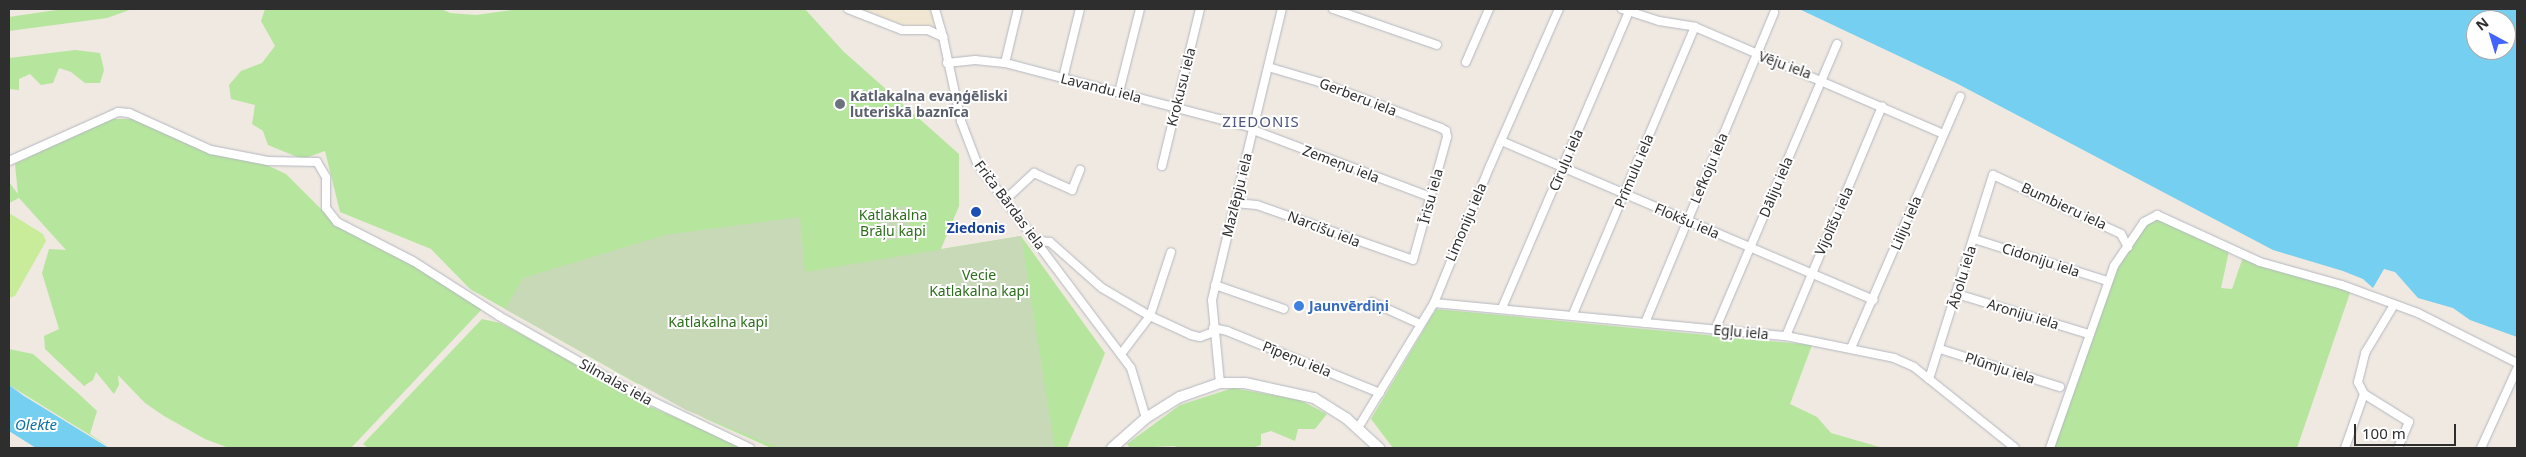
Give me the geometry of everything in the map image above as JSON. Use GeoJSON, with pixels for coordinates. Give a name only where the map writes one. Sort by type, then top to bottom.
{"type":"FeatureCollection","features":[{"type":"Feature","properties":{"kind":"main road"},"geometry":{"type":"LineString","coordinates":[[1116,447],[1146,418],[1187,394],[1220,383],[1245,383],[1297,393],[1327,406],[1358,428],[1379,448]]}},
{"type":"Feature","properties":{"kind":"street"},"geometry":{"type":"LineString","coordinates":[[848,9],[902,30],[928,30],[943,37]]}},
{"type":"Feature","properties":{"kind":"street","name":"Friča Bārdas iela"},"geometry":{"type":"LineString","coordinates":[[935,9],[968,143],[988,180],[1121,354],[1134,376],[1146,418]]}},
{"type":"Feature","properties":{"kind":"street"},"geometry":{"type":"LineString","coordinates":[[1005,63],[1018,9]]}},
{"type":"Feature","properties":{"kind":"street"},"geometry":{"type":"LineString","coordinates":[[1063,78],[1080,9]]}},
{"type":"Feature","properties":{"kind":"street"},"geometry":{"type":"LineString","coordinates":[[1120,92],[1140,9]]}},
{"type":"Feature","properties":{"kind":"street","name":"Krokusu iela"},"geometry":{"type":"LineString","coordinates":[[1162,166],[1200,9]]}},
{"type":"Feature","properties":{"kind":"street","name":"Mazlēpju iela"},"geometry":{"type":"LineString","coordinates":[[1220,383],[1214,330],[1215,285],[1282,9]]}},
{"type":"Feature","properties":{"kind":"street"},"geometry":{"type":"LineString","coordinates":[[1333,9],[1436,45]]}},
{"type":"Feature","properties":{"kind":"street"},"geometry":{"type":"LineString","coordinates":[[1466,62],[1489,9]]}},
{"type":"Feature","properties":{"kind":"street","name":"Limoniju iela"},"geometry":{"type":"LineString","coordinates":[[1358,428],[1434,303],[1501,141],[1559,9]]}},
{"type":"Feature","properties":{"kind":"street","name":"Vēju iela"},"geometry":{"type":"LineString","coordinates":[[1626,10],[1695,27],[1822,79],[1943,134]]}},
{"type":"Feature","properties":{"kind":"street","name":"Cīruļu iela"},"geometry":{"type":"LineString","coordinates":[[1502,308],[1563,167],[1626,10]]}},
{"type":"Feature","properties":{"kind":"street","name":"Lefkoju iela"},"geometry":{"type":"LineString","coordinates":[[1645,323],[1774,13]]}},
{"type":"Feature","properties":{"kind":"street","name":"Prīmulu iela"},"geometry":{"type":"LineString","coordinates":[[1573,314],[1695,27]]}},
{"type":"Feature","properties":{"kind":"street","name":"Dāliju iela"},"geometry":{"type":"LineString","coordinates":[[1715,330],[1837,44]]}},
{"type":"Feature","properties":{"kind":"street","name":"Lavandu iela"},"geometry":{"type":"LineString","coordinates":[[947,63],[976,60],[1005,63],[1120,92],[1253,129]]}},
{"type":"Feature","properties":{"kind":"street","name":"Gerberu iela"},"geometry":{"type":"LineString","coordinates":[[1268,67],[1320,82],[1446,131]]}},
{"type":"Feature","properties":{"kind":"street","name":"Liliju iela"},"geometry":{"type":"LineString","coordinates":[[1851,348],[1960,97]]}},
{"type":"Feature","properties":{"kind":"street","name":"Vijolīšu iela"},"geometry":{"type":"LineString","coordinates":[[1786,336],[1882,106]]}},
{"type":"Feature","properties":{"kind":"street","name":"Silmalas iela"},"geometry":{"type":"LineString","coordinates":[[9,161],[118,112],[129,113],[211,150],[268,161],[317,162],[326,177],[326,208],[337,222],[413,261],[627,389],[750,448]]}},
{"type":"Feature","properties":{"kind":"street","name":"Zemeņu iela"},"geometry":{"type":"LineString","coordinates":[[1253,129],[1430,197]]}},
{"type":"Feature","properties":{"kind":"street","name":"Īrisu iela"},"geometry":{"type":"LineString","coordinates":[[1413,260],[1446,131]]}},
{"type":"Feature","properties":{"kind":"street","name":"Flokšu iela"},"geometry":{"type":"LineString","coordinates":[[1501,141],[1873,300]]}},
{"type":"Feature","properties":{"kind":"street"},"geometry":{"type":"LineString","coordinates":[[1005,200],[1034,174],[1072,190],[1080,170]]}},
{"type":"Feature","properties":{"kind":"street","name":"Ābolu iela"},"geometry":{"type":"LineString","coordinates":[[1929,380],[1993,175]]}},
{"type":"Feature","properties":{"kind":"street","name":"Bumbieru iela"},"geometry":{"type":"LineString","coordinates":[[1993,175],[2121,234],[2128,246]]}},
{"type":"Feature","properties":{"kind":"street","name":"Narcišu iela"},"geometry":{"type":"LineString","coordinates":[[1234,203],[1257,205],[1413,260]]}},
{"type":"Feature","properties":{"kind":"street"},"geometry":{"type":"LineString","coordinates":[[2050,448],[2107,281],[2144,222],[2157,215],[2260,262],[2342,285],[2418,313],[2517,363]]}},
{"type":"Feature","properties":{"kind":"street","name":"Cidoniju iela"},"geometry":{"type":"LineString","coordinates":[[1974,239],[2107,281]]}},
{"type":"Feature","properties":{"kind":"street"},"geometry":{"type":"LineString","coordinates":[[1036,241],[1050,242],[1102,288],[1150,316],[1191,335],[1200,337],[1214,330]]}},
{"type":"Feature","properties":{"kind":"street"},"geometry":{"type":"LineString","coordinates":[[1121,354],[1150,316],[1171,252]]}},
{"type":"Feature","properties":{"kind":"street"},"geometry":{"type":"LineString","coordinates":[[1215,285],[1284,309]]}},
{"type":"Feature","properties":{"kind":"street","name":"Aroniju iela"},"geometry":{"type":"LineString","coordinates":[[1957,294],[2089,334]]}},
{"type":"Feature","properties":{"kind":"street"},"geometry":{"type":"LineString","coordinates":[[1372,302],[1420,324]]}},
{"type":"Feature","properties":{"kind":"street","name":"Egļu iela"},"geometry":{"type":"LineString","coordinates":[[1434,303],[1573,314],[1645,323],[1786,336],[1902,360],[2015,448]]}},
{"type":"Feature","properties":{"kind":"street"},"geometry":{"type":"LineString","coordinates":[[2394,305],[2365,353],[2358,382],[2364,394],[2409,422],[2398,448]]}},
{"type":"Feature","properties":{"kind":"street","name":"Pīpeņu iela"},"geometry":{"type":"LineString","coordinates":[[1214,330],[1227,330],[1380,393]]}},
{"type":"Feature","properties":{"kind":"street","name":"Plūmju iela"},"geometry":{"type":"LineString","coordinates":[[1940,349],[2060,387]]}},
{"type":"Feature","properties":{"kind":"street"},"geometry":{"type":"LineString","coordinates":[[2481,448],[2517,369]]}},
{"type":"Feature","properties":{"kind":"street"},"geometry":{"type":"LineString","coordinates":[[2345,448],[2364,394]]}},
{"type":"Feature","properties":{"kind":"shaded area"},"geometry":{"type":"Polygon","coordinates":[[[860,9],[931,9],[936,18],[936,28],[906,26],[860,9]]]}},
{"type":"Feature","properties":{"kind":"green space"},"geometry":{"type":"Polygon","coordinates":[[[63,9],[132,9],[107,18],[9,31],[9,17],[63,9]]]}},
{"type":"Feature","properties":{"kind":"green space","name":"Vecie Katlakalna kapi"},"geometry":{"type":"Polygon","coordinates":[[[265,9],[441,9],[450,13],[476,15],[519,9],[805,9],[843,51],[959,154],[959,206],[941,249],[1021,236],[1105,353],[1067,448],[771,448],[704,418],[668,395],[636,383],[470,289],[431,249],[340,212],[325,151],[302,159],[268,145],[263,131],[252,124],[255,105],[231,99],[229,85],[241,71],[262,63],[275,46],[261,21],[265,9]]]}},
{"type":"Feature","properties":{"kind":"green space"},"geometry":{"type":"Polygon","coordinates":[[[75,50],[100,53],[104,70],[100,83],[85,83],[71,72],[59,68],[53,83],[41,85],[30,74],[19,79],[19,90],[9,89],[9,58],[75,50]]]}},
{"type":"Feature","properties":{"kind":"green space"},"geometry":{"type":"Polygon","coordinates":[[[107,119],[132,119],[209,153],[256,160],[286,174],[335,223],[433,276],[483,308],[351,448],[229,448],[205,439],[164,416],[145,403],[118,375],[119,385],[114,394],[96,372],[93,380],[84,386],[45,349],[44,336],[59,329],[42,273],[49,249],[66,250],[19,198],[9,203],[9,182],[18,194],[15,164],[107,119]]]}},
{"type":"Feature","properties":{"kind":"green space","name":"Katlakalna Brāļu kapi"},"geometry":{"type":"Polygon","coordinates":[[[906,206],[911,237],[881,241],[876,211],[906,206]]]}},
{"type":"Feature","properties":{"kind":"green space"},"geometry":{"type":"Polygon","coordinates":[[[9,213],[43,234],[46,241],[15,296],[9,298],[9,213]]]}},
{"type":"Feature","properties":{"kind":"green space","name":"Katlakalna kapi"},"geometry":{"type":"Polygon","coordinates":[[[800,217],[805,272],[1021,236],[1055,448],[780,448],[686,410],[505,309],[523,278],[665,235],[800,217]]]}},
{"type":"Feature","properties":{"kind":"green space"},"geometry":{"type":"Polygon","coordinates":[[[2157,219],[2229,251],[2221,288],[2232,289],[2243,257],[2351,290],[2297,448],[2054,448],[2118,265],[2146,225],[2157,219]]]}},
{"type":"Feature","properties":{"kind":"green space"},"geometry":{"type":"Polygon","coordinates":[[[1436,309],[1812,345],[1790,404],[1817,417],[1831,433],[1883,448],[1393,448],[1371,419],[1436,309]]]}},
{"type":"Feature","properties":{"kind":"green space"},"geometry":{"type":"Polygon","coordinates":[[[482,319],[500,323],[644,400],[649,406],[746,448],[368,448],[363,444],[482,319]]]}},
{"type":"Feature","properties":{"kind":"green space"},"geometry":{"type":"Polygon","coordinates":[[[9,349],[33,354],[97,411],[90,434],[111,448],[9,385],[9,349]]]}},
{"type":"Feature","properties":{"kind":"green space"},"geometry":{"type":"Polygon","coordinates":[[[1233,388],[1300,400],[1327,414],[1315,429],[1298,429],[1295,441],[1271,431],[1261,434],[1261,445],[1252,448],[1177,448],[1175,446],[1130,448],[1127,444],[1180,405],[1233,388]]]}},
{"type":"Feature","properties":{"kind":"water"},"geometry":{"type":"Polygon","coordinates":[[[1799,9],[2517,9],[2517,337],[2470,320],[2453,308],[2418,298],[2395,272],[2384,269],[2373,288],[2363,279],[2343,271],[2273,250],[1956,83],[1799,9]]]}},
{"type":"Feature","properties":{"kind":"water","name":"Olekte"},"geometry":{"type":"Polygon","coordinates":[[[9,385],[109,448],[36,448],[9,431],[9,385]]]}},
{"type":"Feature","properties":{"kind":"place","name":"Katlakalna evaņģēliski luteriskā baznīca"},"geometry":{"type":"Point","coordinates":[840,104]}},
{"type":"Feature","properties":{"kind":"place","name":"Ziedonis"},"geometry":{"type":"Point","coordinates":[976,212]}},
{"type":"Feature","properties":{"kind":"place","name":"Jaunvērdiņi"},"geometry":{"type":"Point","coordinates":[1299,306]}},
{"type":"Feature","properties":{"kind":"district","name":"ZIEDONIS"},"geometry":{"type":"Point","coordinates":[1261,122]}}]}
